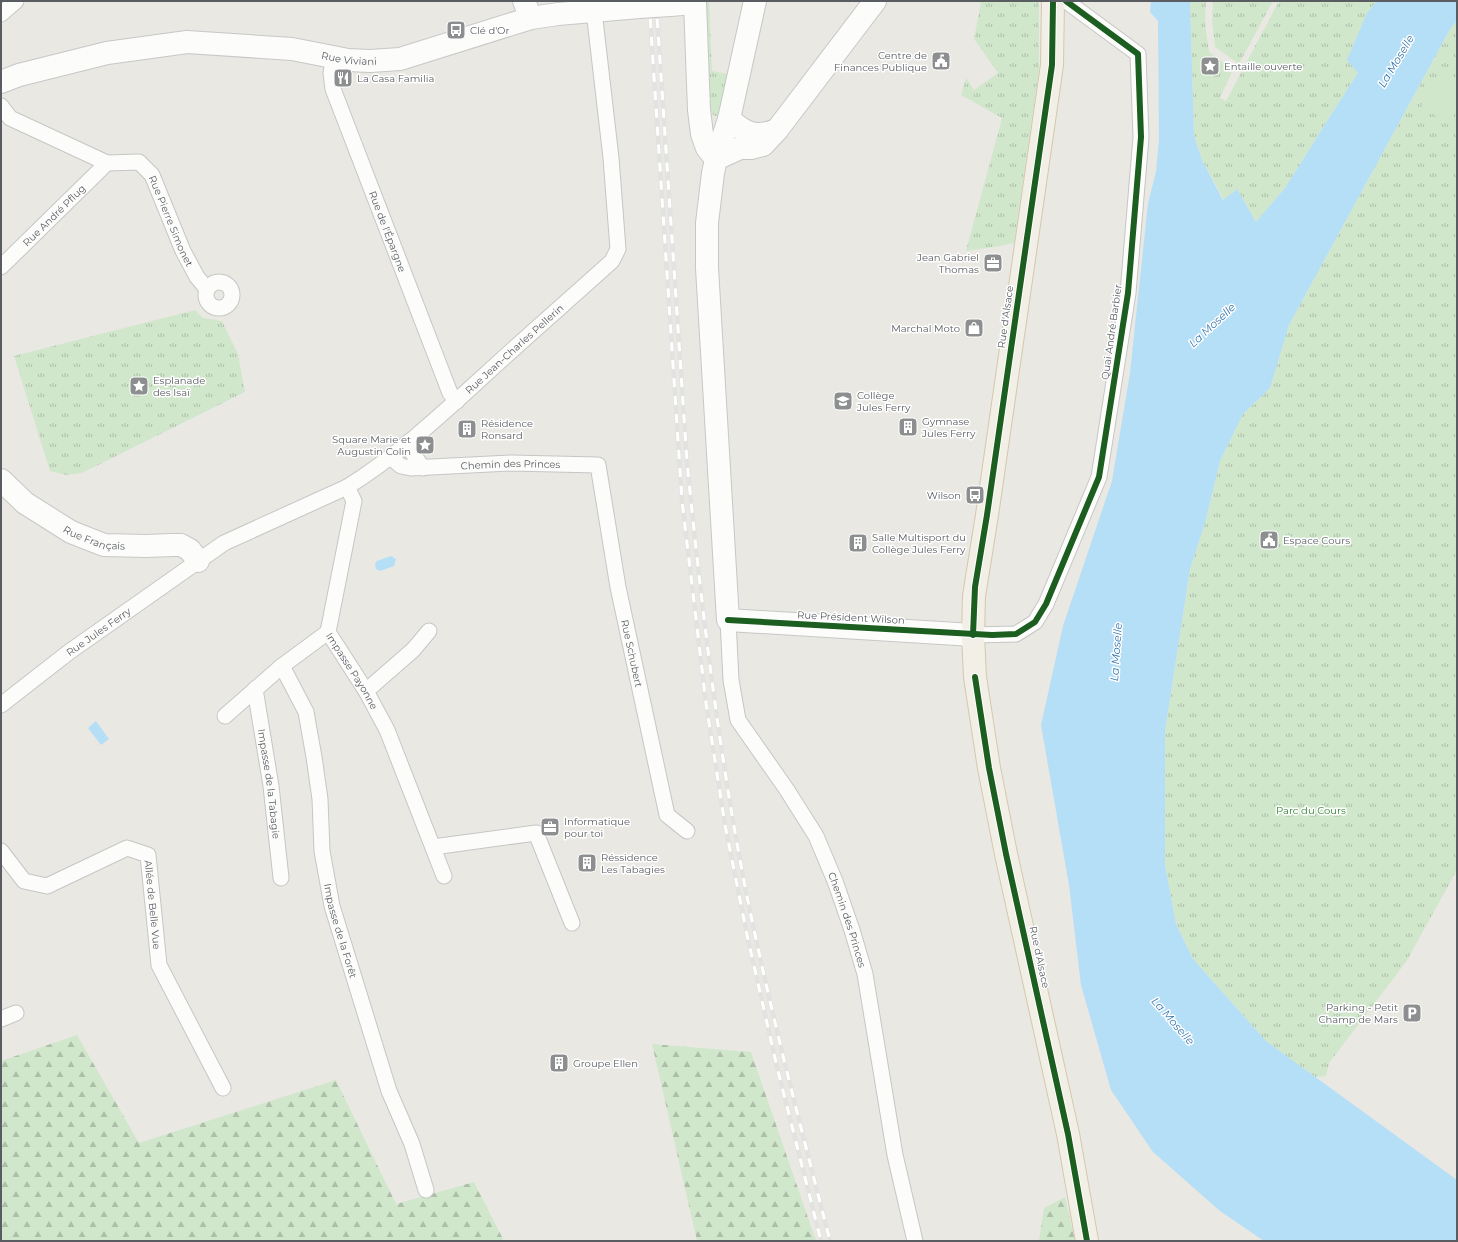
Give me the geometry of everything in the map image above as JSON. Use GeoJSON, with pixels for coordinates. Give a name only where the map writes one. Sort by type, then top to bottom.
{"type":"FeatureCollection","features":[{"type":"Feature","properties":{"kind":"main road","name":"Rue d'Alsace"},"geometry":{"type":"LineString","coordinates":[[1053,1],[1052,65],[987,515],[975,587],[973,635],[975,678],[989,768],[1006,854],[1068,1134],[1087,1241]]}},
{"type":"Feature","properties":{"kind":"street"},"geometry":{"type":"LineString","coordinates":[[1,14],[16,1]]}},
{"type":"Feature","properties":{"kind":"street"},"geometry":{"type":"LineString","coordinates":[[728,620],[707,268],[707,223],[716,159],[729,119],[756,1]]}},
{"type":"Feature","properties":{"kind":"street"},"geometry":{"type":"LineString","coordinates":[[716,159],[740,148],[751,148],[763,145],[777,130],[875,1]]}},
{"type":"Feature","properties":{"kind":"street","name":"Quai André Barbier"},"geometry":{"type":"LineString","coordinates":[[973,635],[1016,634],[1035,622],[1046,604],[1099,476],[1128,293],[1141,137],[1138,54],[1066,1]]}},
{"type":"Feature","properties":{"kind":"street"},"geometry":{"type":"LineString","coordinates":[[695,2],[699,110],[702,134],[707,148],[716,159]]}},
{"type":"Feature","properties":{"kind":"street","name":"Rue Viviani"},"geometry":{"type":"LineString","coordinates":[[1,82],[19,75],[107,53],[187,42],[292,49],[334,57],[370,61],[400,59],[528,10],[558,14],[695,2]]}},
{"type":"Feature","properties":{"kind":"street","name":"Rue Jean-Charles Pellerin"},"geometry":{"type":"LineString","coordinates":[[198,561],[224,543],[346,487],[390,457],[457,401],[612,261],[618,249],[611,158],[594,11]]}},
{"type":"Feature","properties":{"kind":"street","name":"Rue de l'Épargne"},"geometry":{"type":"LineString","coordinates":[[334,57],[332,73],[333,89],[450,393],[457,401]]}},
{"type":"Feature","properties":{"kind":"street","name":"Rue Pierre Simonet"},"geometry":{"type":"LineString","coordinates":[[1,106],[10,118],[107,163],[139,162],[152,175],[183,251],[197,277],[207,289]]}},
{"type":"Feature","properties":{"kind":"street"},"geometry":{"type":"LineString","coordinates":[[699,110],[711,124],[716,125],[729,119]]}},
{"type":"Feature","properties":{"kind":"street"},"geometry":{"type":"LineString","coordinates":[[729,119],[737,126],[755,134],[763,135],[777,130]]}},
{"type":"Feature","properties":{"kind":"street","name":"Rue André Pflug"},"geometry":{"type":"LineString","coordinates":[[1,267],[107,163]]}},
{"type":"Feature","properties":{"kind":"street"},"geometry":{"type":"LineString","coordinates":[[406,444],[423,468]]}},
{"type":"Feature","properties":{"kind":"street","name":"Chemin des Princes"},"geometry":{"type":"LineString","coordinates":[[390,457],[401,466],[423,468],[511,463],[598,465]]}},
{"type":"Feature","properties":{"kind":"street","name":"Rue Schubert"},"geometry":{"type":"LineString","coordinates":[[598,465],[618,587],[668,816],[687,831]]}},
{"type":"Feature","properties":{"kind":"street","name":"Rue Français"},"geometry":{"type":"LineString","coordinates":[[1,480],[25,503],[78,535],[104,545],[182,545],[190,550],[198,561]]}},
{"type":"Feature","properties":{"kind":"street","name":"Impasse Payonne"},"geometry":{"type":"LineString","coordinates":[[346,487],[354,501],[328,632],[366,691],[386,730],[444,876]]}},
{"type":"Feature","properties":{"kind":"street","name":"Rue Jules Ferry"},"geometry":{"type":"LineString","coordinates":[[1,705],[69,652],[198,561]]}},
{"type":"Feature","properties":{"kind":"street","name":"Rue Président Wilson"},"geometry":{"type":"LineString","coordinates":[[728,620],[973,635]]}},
{"type":"Feature","properties":{"kind":"street","name":"Chemin des Princes"},"geometry":{"type":"LineString","coordinates":[[728,620],[730,680],[738,720],[787,790],[816,836],[835,882],[852,930],[865,974],[895,1155],[915,1241]]}},
{"type":"Feature","properties":{"kind":"street"},"geometry":{"type":"LineString","coordinates":[[366,691],[413,650],[430,631]]}},
{"type":"Feature","properties":{"kind":"street"},"geometry":{"type":"LineString","coordinates":[[225,716],[282,666],[328,632]]}},
{"type":"Feature","properties":{"kind":"street","name":"Impasse de la Forêt"},"geometry":{"type":"LineString","coordinates":[[282,666],[306,712],[320,799],[322,851],[332,906],[387,1084],[412,1144],[426,1190]]}},
{"type":"Feature","properties":{"kind":"street","name":"Impasse de la Tabagie"},"geometry":{"type":"LineString","coordinates":[[255,689],[271,786],[281,878]]}},
{"type":"Feature","properties":{"kind":"street"},"geometry":{"type":"LineString","coordinates":[[433,847],[536,833],[572,923]]}},
{"type":"Feature","properties":{"kind":"street","name":"Allée de Belle Vue"},"geometry":{"type":"LineString","coordinates":[[1,851],[24,882],[47,886],[127,848],[148,855],[159,965],[223,1088]]}},
{"type":"Feature","properties":{"kind":"street"},"geometry":{"type":"LineString","coordinates":[[1,1019],[16,1012]]}},
{"type":"Feature","properties":{"kind":"green space"},"geometry":{"type":"Polygon","coordinates":[[[706,1],[709,1],[712,71],[729,74],[721,114],[718,117],[713,115],[711,111],[706,1]]]}},
{"type":"Feature","properties":{"kind":"green space"},"geometry":{"type":"Polygon","coordinates":[[[981,1],[1039,1],[1039,70],[1014,243],[966,251],[1002,118],[961,95],[966,78],[974,90],[998,73],[974,39],[981,1]]]}},
{"type":"Feature","properties":{"kind":"green space"},"geometry":{"type":"Polygon","coordinates":[[[1190,1],[1206,1],[1205,23],[1209,52],[1233,70],[1220,98],[1226,101],[1279,1],[1377,1],[1367,13],[1358,73],[1285,188],[1256,222],[1237,189],[1224,200],[1202,160],[1194,136],[1190,1]]]}},
{"type":"Feature","properties":{"kind":"green space"},"geometry":{"type":"Polygon","coordinates":[[[1213,1],[1273,1],[1239,64],[1215,47],[1212,20],[1213,1]]]}},
{"type":"Feature","properties":{"kind":"green space","name":"Parc du Cours"},"geometry":{"type":"Polygon","coordinates":[[[1457,21],[1457,870],[1406,962],[1329,1063],[1326,1076],[1315,1077],[1266,1041],[1193,959],[1176,924],[1165,865],[1165,731],[1190,569],[1205,523],[1220,461],[1243,414],[1270,388],[1289,325],[1450,29],[1457,21]]]}},
{"type":"Feature","properties":{"kind":"green space"},"geometry":{"type":"Polygon","coordinates":[[[1442,74],[1457,84],[1457,110],[1448,124],[1421,106],[1442,74]]]}},
{"type":"Feature","properties":{"kind":"green space"},"geometry":{"type":"Polygon","coordinates":[[[195,310],[203,318],[222,321],[238,354],[245,392],[82,473],[66,475],[50,471],[14,356],[195,310]]]}},
{"type":"Feature","properties":{"kind":"green space"},"geometry":{"type":"Polygon","coordinates":[[[77,1035],[139,1143],[336,1080],[396,1204],[474,1182],[504,1241],[1,1241],[1,1061],[77,1035]]]}},
{"type":"Feature","properties":{"kind":"green space"},"geometry":{"type":"Polygon","coordinates":[[[652,1044],[751,1052],[816,1241],[697,1241],[652,1044]]]}},
{"type":"Feature","properties":{"kind":"green space"},"geometry":{"type":"Polygon","coordinates":[[[1065,1197],[1075,1241],[1039,1241],[1044,1208],[1065,1197]]]}},
{"type":"Feature","properties":{"kind":"water","name":"La Moselle"},"geometry":{"type":"Polygon","coordinates":[[[1151,1],[1190,1],[1194,136],[1202,160],[1223,200],[1237,189],[1256,222],[1285,188],[1358,73],[1347,60],[1367,13],[1377,1],[1457,1],[1457,21],[1450,29],[1289,325],[1270,388],[1243,414],[1220,461],[1205,523],[1190,569],[1165,731],[1165,865],[1176,924],[1193,959],[1266,1041],[1457,1180],[1457,1241],[1264,1241],[1220,1211],[1153,1152],[1111,1090],[1081,985],[1069,885],[1041,725],[1063,626],[1112,481],[1130,373],[1148,203],[1156,172],[1159,140],[1158,21],[1150,12],[1151,1]]]}},
{"type":"Feature","properties":{"kind":"water"},"geometry":{"type":"Polygon","coordinates":[[[391,556],[396,559],[394,566],[380,571],[376,569],[375,564],[377,561],[391,556]]]}},
{"type":"Feature","properties":{"kind":"water"},"geometry":{"type":"Polygon","coordinates":[[[96,721],[109,739],[101,745],[88,728],[96,721]]]}},
{"type":"Feature","properties":{"kind":"railway"},"geometry":{"type":"LineString","coordinates":[[649,1],[682,501],[706,703],[725,825],[747,935],[777,1067],[821,1241]]}},
{"type":"Feature","properties":{"kind":"railway"},"geometry":{"type":"LineString","coordinates":[[656,1],[687,462],[704,618],[725,773],[743,876],[762,968],[830,1241]]}},
{"type":"Feature","properties":{"kind":"cycle path"},"geometry":{"type":"LineString","coordinates":[[973,635],[975,587],[987,515],[1052,65],[1053,1]]}},
{"type":"Feature","properties":{"kind":"cycle path"},"geometry":{"type":"LineString","coordinates":[[728,620],[992,635],[1016,634],[1035,622],[1046,604],[1099,477],[1128,293],[1141,137],[1138,54],[1066,1]]}},
{"type":"Feature","properties":{"kind":"cycle path"},"geometry":{"type":"LineString","coordinates":[[975,677],[989,768],[1006,854],[1068,1134],[1087,1241]]}},
{"type":"Feature","properties":{"kind":"place","name":"Clé d'Or"},"geometry":{"type":"Point","coordinates":[456,30]}},
{"type":"Feature","properties":{"kind":"place","name":"Centre de Finances Publique"},"geometry":{"type":"Point","coordinates":[941,61]}},
{"type":"Feature","properties":{"kind":"place","name":"Entaille ouverte"},"geometry":{"type":"Point","coordinates":[1210,66]}},
{"type":"Feature","properties":{"kind":"place","name":"La Casa Familia"},"geometry":{"type":"Point","coordinates":[343,78]}},
{"type":"Feature","properties":{"kind":"place","name":"Jean Gabriel Thomas"},"geometry":{"type":"Point","coordinates":[993,263]}},
{"type":"Feature","properties":{"kind":"place","name":"Marchal Moto"},"geometry":{"type":"Point","coordinates":[974,328]}},
{"type":"Feature","properties":{"kind":"place","name":"Esplanade des Isaï"},"geometry":{"type":"Point","coordinates":[139,386]}},
{"type":"Feature","properties":{"kind":"place","name":"Collège Jules Ferry"},"geometry":{"type":"Point","coordinates":[843,401]}},
{"type":"Feature","properties":{"kind":"place","name":"Gymnase Jules Ferry"},"geometry":{"type":"Point","coordinates":[908,427]}},
{"type":"Feature","properties":{"kind":"place","name":"Résidence Ronsard"},"geometry":{"type":"Point","coordinates":[467,429]}},
{"type":"Feature","properties":{"kind":"place","name":"Square Marie et Augustin Colin"},"geometry":{"type":"Point","coordinates":[425,445]}},
{"type":"Feature","properties":{"kind":"place","name":"Wilson"},"geometry":{"type":"Point","coordinates":[975,495]}},
{"type":"Feature","properties":{"kind":"place","name":"Espace Cours"},"geometry":{"type":"Point","coordinates":[1269,540]}},
{"type":"Feature","properties":{"kind":"place","name":"Salle Multisport du Collège Jules Ferry"},"geometry":{"type":"Point","coordinates":[858,543]}},
{"type":"Feature","properties":{"kind":"place","name":"Informatique pour toi"},"geometry":{"type":"Point","coordinates":[550,827]}},
{"type":"Feature","properties":{"kind":"place","name":"Réssidence Les Tabagies"},"geometry":{"type":"Point","coordinates":[587,863]}},
{"type":"Feature","properties":{"kind":"place","name":"Parking - Petit Champ de Mars"},"geometry":{"type":"Point","coordinates":[1412,1013]}},
{"type":"Feature","properties":{"kind":"place","name":"Groupe Ellen"},"geometry":{"type":"Point","coordinates":[559,1063]}}]}
